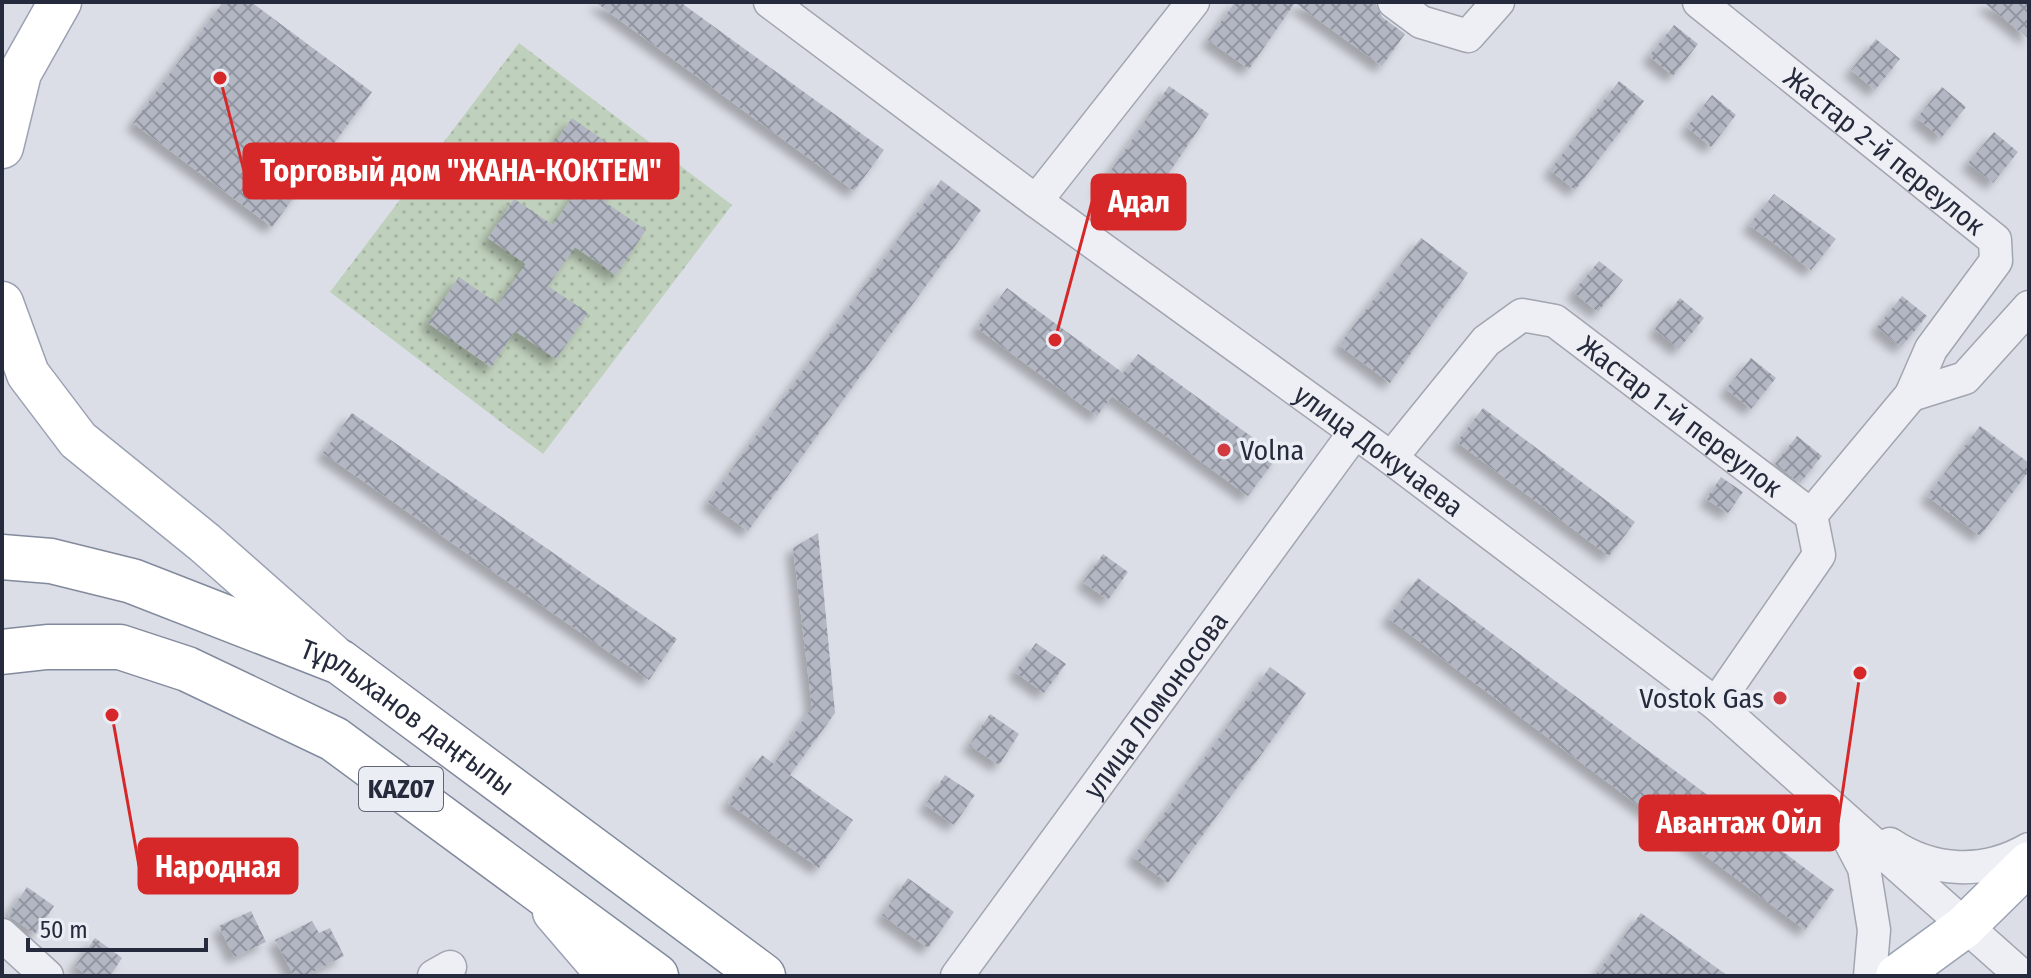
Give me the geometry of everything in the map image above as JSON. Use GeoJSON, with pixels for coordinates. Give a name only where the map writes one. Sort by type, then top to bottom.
{"type":"FeatureCollection","features":[{"type":"Feature","properties":{"kind":"highway","name":"Тұрлыханов даңғылы"},"geometry":{"type":"LineString","coordinates":[[2,557],[51,561],[132,581],[340,662],[763,976]]}},
{"type":"Feature","properties":{"kind":"highway","name":"Тұрлыханов даңғылы"},"geometry":{"type":"LineString","coordinates":[[2,652],[47,647],[120,647],[187,669],[334,739],[656,976]]}},
{"type":"Feature","properties":{"kind":"main road"},"geometry":{"type":"LineString","coordinates":[[2,63],[58,2]]}},
{"type":"Feature","properties":{"kind":"main road"},"geometry":{"type":"LineString","coordinates":[[2,147],[20,73],[58,2]]}},
{"type":"Feature","properties":{"kind":"main road"},"geometry":{"type":"LineString","coordinates":[[2,303],[28,374],[78,440],[205,543],[340,662]]}},
{"type":"Feature","properties":{"kind":"main road"},"geometry":{"type":"LineString","coordinates":[[1897,976],[1964,927],[2029,863]]}},
{"type":"Feature","properties":{"kind":"main road"},"geometry":{"type":"LineString","coordinates":[[527,881],[609,976]]}},
{"type":"Feature","properties":{"kind":"main road"},"geometry":{"type":"LineString","coordinates":[[1933,976],[1964,927]]}},
{"type":"Feature","properties":{"kind":"street","name":"улица Докучаева"},"geometry":{"type":"LineString","coordinates":[[770,2],[1036,201],[1391,458],[1716,704],[2022,976]]}},
{"type":"Feature","properties":{"kind":"street"},"geometry":{"type":"LineString","coordinates":[[1036,201],[1193,2]]}},
{"type":"Feature","properties":{"kind":"street"},"geometry":{"type":"LineString","coordinates":[[1394,2],[1421,22],[1468,36],[1498,2]]}},
{"type":"Feature","properties":{"kind":"street","name":"Жастар 2-й переулок"},"geometry":{"type":"LineString","coordinates":[[1699,2],[1995,240],[1996,261],[1931,349],[1911,395],[1811,515]]}},
{"type":"Feature","properties":{"kind":"street"},"geometry":{"type":"LineString","coordinates":[[1911,395],[1965,378],[2029,307]]}},
{"type":"Feature","properties":{"kind":"street","name":"Жастар 1-й переулок"},"geometry":{"type":"LineString","coordinates":[[1391,458],[1486,341],[1522,315],[1555,321],[1811,515],[1819,555],[1716,704]]}},
{"type":"Feature","properties":{"kind":"street","name":"улица Ломоносова"},"geometry":{"type":"LineString","coordinates":[[957,976],[1355,432]]}},
{"type":"Feature","properties":{"kind":"street"},"geometry":{"type":"LineString","coordinates":[[1830,804],[1900,851],[1930,864],[1965,868],[2006,862],[2029,849]]}},
{"type":"Feature","properties":{"kind":"street"},"geometry":{"type":"LineString","coordinates":[[1830,804],[1864,868],[1874,930],[1870,976]]}},
{"type":"Feature","properties":{"kind":"street"},"geometry":{"type":"LineString","coordinates":[[2,935],[47,976]]}},
{"type":"Feature","properties":{"kind":"green space"},"geometry":{"type":"Polygon","coordinates":[[[519,43],[732,205],[543,454],[330,292],[519,43]]]}},
{"type":"Feature","properties":{"kind":"building"},"geometry":{"type":"Polygon","coordinates":[[[223,2],[251,2],[372,92],[272,227],[133,123],[223,2]]]}},
{"type":"Feature","properties":{"kind":"building"},"geometry":{"type":"Polygon","coordinates":[[[595,2],[680,2],[884,150],[854,191],[595,2]]]}},
{"type":"Feature","properties":{"kind":"building"},"geometry":{"type":"Polygon","coordinates":[[[1235,2],[1375,2],[1382,17],[1405,34],[1382,66],[1295,3],[1249,69],[1208,40],[1235,2]]]}},
{"type":"Feature","properties":{"kind":"building"},"geometry":{"type":"Polygon","coordinates":[[[1983,2],[2029,2],[2029,39],[1983,2]]]}},
{"type":"Feature","properties":{"kind":"building"},"geometry":{"type":"Polygon","coordinates":[[[1674,25],[1698,44],[1673,76],[1649,56],[1674,25]]]}},
{"type":"Feature","properties":{"kind":"building"},"geometry":{"type":"Polygon","coordinates":[[[1876,39],[1900,59],[1875,90],[1851,70],[1876,39]]]}},
{"type":"Feature","properties":{"kind":"building"},"geometry":{"type":"Polygon","coordinates":[[[1619,81],[1644,101],[1575,190],[1550,170],[1619,81]]]}},
{"type":"Feature","properties":{"kind":"building"},"geometry":{"type":"Polygon","coordinates":[[[1169,86],[1209,114],[1139,217],[1099,188],[1169,86]]]}},
{"type":"Feature","properties":{"kind":"building"},"geometry":{"type":"Polygon","coordinates":[[[1942,87],[1966,107],[1941,138],[1917,118],[1942,87]]]}},
{"type":"Feature","properties":{"kind":"building"},"geometry":{"type":"Polygon","coordinates":[[[1712,95],[1736,115],[1711,147],[1687,127],[1712,95]]]}},
{"type":"Feature","properties":{"kind":"building"},"geometry":{"type":"Polygon","coordinates":[[[572,118],[633,161],[605,202],[646,230],[616,275],[575,247],[548,286],[588,313],[556,359],[515,331],[491,367],[428,323],[459,277],[498,304],[526,264],[488,238],[514,199],[553,225],[579,188],[542,162],[572,118]]]}},
{"type":"Feature","properties":{"kind":"building"},"geometry":{"type":"Polygon","coordinates":[[[1994,132],[2018,152],[1993,183],[1968,163],[1994,132]]]}},
{"type":"Feature","properties":{"kind":"building"},"geometry":{"type":"Polygon","coordinates":[[[941,180],[981,210],[748,531],[708,502],[941,180]]]}},
{"type":"Feature","properties":{"kind":"building"},"geometry":{"type":"Polygon","coordinates":[[[1774,194],[1836,239],[1811,270],[1749,225],[1774,194]]]}},
{"type":"Feature","properties":{"kind":"building"},"geometry":{"type":"Polygon","coordinates":[[[1421,238],[1468,273],[1390,383],[1339,345],[1421,238]]]}},
{"type":"Feature","properties":{"kind":"building"},"geometry":{"type":"Polygon","coordinates":[[[1599,261],[1623,280],[1598,312],[1573,292],[1599,261]]]}},
{"type":"Feature","properties":{"kind":"building"},"geometry":{"type":"Polygon","coordinates":[[[1007,288],[1123,373],[1138,354],[1278,456],[1248,496],[1112,396],[1097,416],[977,328],[1007,288]]]}},
{"type":"Feature","properties":{"kind":"building"},"geometry":{"type":"Polygon","coordinates":[[[1902,296],[1927,316],[1901,347],[1877,327],[1902,296]]]}},
{"type":"Feature","properties":{"kind":"building"},"geometry":{"type":"Polygon","coordinates":[[[1680,298],[1704,318],[1679,349],[1655,329],[1680,298]]]}},
{"type":"Feature","properties":{"kind":"building"},"geometry":{"type":"Polygon","coordinates":[[[1751,358],[1776,378],[1751,409],[1726,389],[1751,358]]]}},
{"type":"Feature","properties":{"kind":"building"},"geometry":{"type":"Polygon","coordinates":[[[1483,408],[1635,522],[1609,556],[1457,442],[1483,408]]]}},
{"type":"Feature","properties":{"kind":"building"},"geometry":{"type":"Polygon","coordinates":[[[352,413],[677,639],[649,680],[323,453],[352,413]]]}},
{"type":"Feature","properties":{"kind":"building"},"geometry":{"type":"Polygon","coordinates":[[[1980,426],[2029,463],[2029,471],[1980,536],[1927,496],[1980,426]]]}},
{"type":"Feature","properties":{"kind":"building"},"geometry":{"type":"Polygon","coordinates":[[[1797,436],[1822,456],[1800,483],[1775,464],[1797,436]]]}},
{"type":"Feature","properties":{"kind":"building"},"geometry":{"type":"Polygon","coordinates":[[[1721,477],[1743,492],[1728,513],[1706,499],[1721,477]]]}},
{"type":"Feature","properties":{"kind":"building"},"geometry":{"type":"Polygon","coordinates":[[[818,533],[835,713],[790,775],[853,820],[819,868],[728,803],[762,755],[774,764],[812,707],[793,548],[818,533]]]}},
{"type":"Feature","properties":{"kind":"building"},"geometry":{"type":"Polygon","coordinates":[[[1103,554],[1128,572],[1108,600],[1083,582],[1103,554]]]}},
{"type":"Feature","properties":{"kind":"building"},"geometry":{"type":"Polygon","coordinates":[[[1418,578],[1834,890],[1805,930],[1388,618],[1418,578]]]}},
{"type":"Feature","properties":{"kind":"building"},"geometry":{"type":"Polygon","coordinates":[[[1036,643],[1066,664],[1044,693],[1015,672],[1036,643]]]}},
{"type":"Feature","properties":{"kind":"building"},"geometry":{"type":"Polygon","coordinates":[[[1270,667],[1306,693],[1168,883],[1133,857],[1270,667]]]}},
{"type":"Feature","properties":{"kind":"building"},"geometry":{"type":"Polygon","coordinates":[[[990,714],[1019,734],[999,765],[969,745],[990,714]]]}},
{"type":"Feature","properties":{"kind":"building"},"geometry":{"type":"Polygon","coordinates":[[[945,775],[975,795],[954,825],[925,805],[945,775]]]}},
{"type":"Feature","properties":{"kind":"building"},"geometry":{"type":"Polygon","coordinates":[[[908,878],[954,912],[928,948],[882,915],[908,878]]]}},
{"type":"Feature","properties":{"kind":"building"},"geometry":{"type":"Polygon","coordinates":[[[27,887],[54,906],[35,934],[8,915],[27,887]]]}},
{"type":"Feature","properties":{"kind":"building"},"geometry":{"type":"Polygon","coordinates":[[[251,911],[266,942],[234,957],[219,926],[251,911]]]}},
{"type":"Feature","properties":{"kind":"building"},"geometry":{"type":"Polygon","coordinates":[[[1641,913],[1728,976],[1595,976],[1641,913]]]}},
{"type":"Feature","properties":{"kind":"building"},"geometry":{"type":"Polygon","coordinates":[[[312,921],[319,933],[330,928],[344,956],[305,976],[294,976],[275,940],[312,921]]]}},
{"type":"Feature","properties":{"kind":"building"},"geometry":{"type":"Polygon","coordinates":[[[95,938],[122,958],[110,976],[88,976],[75,966],[95,938]]]}},
{"type":"Feature","properties":{"kind":"place","name":"Торговый дом \"ЖАНА-КОКТЕМ\""},"geometry":{"type":"Point","coordinates":[220,78]}},
{"type":"Feature","properties":{"kind":"place","name":"Адал"},"geometry":{"type":"Point","coordinates":[1055,340]}},
{"type":"Feature","properties":{"kind":"place","name":"Volna"},"geometry":{"type":"Point","coordinates":[1224,450]}},
{"type":"Feature","properties":{"kind":"place","name":"Авантаж Ойл"},"geometry":{"type":"Point","coordinates":[1860,673]}},
{"type":"Feature","properties":{"kind":"place","name":"Vostok Gas"},"geometry":{"type":"Point","coordinates":[1780,698]}},
{"type":"Feature","properties":{"kind":"place","name":"Народная"},"geometry":{"type":"Point","coordinates":[112,715]}}]}
